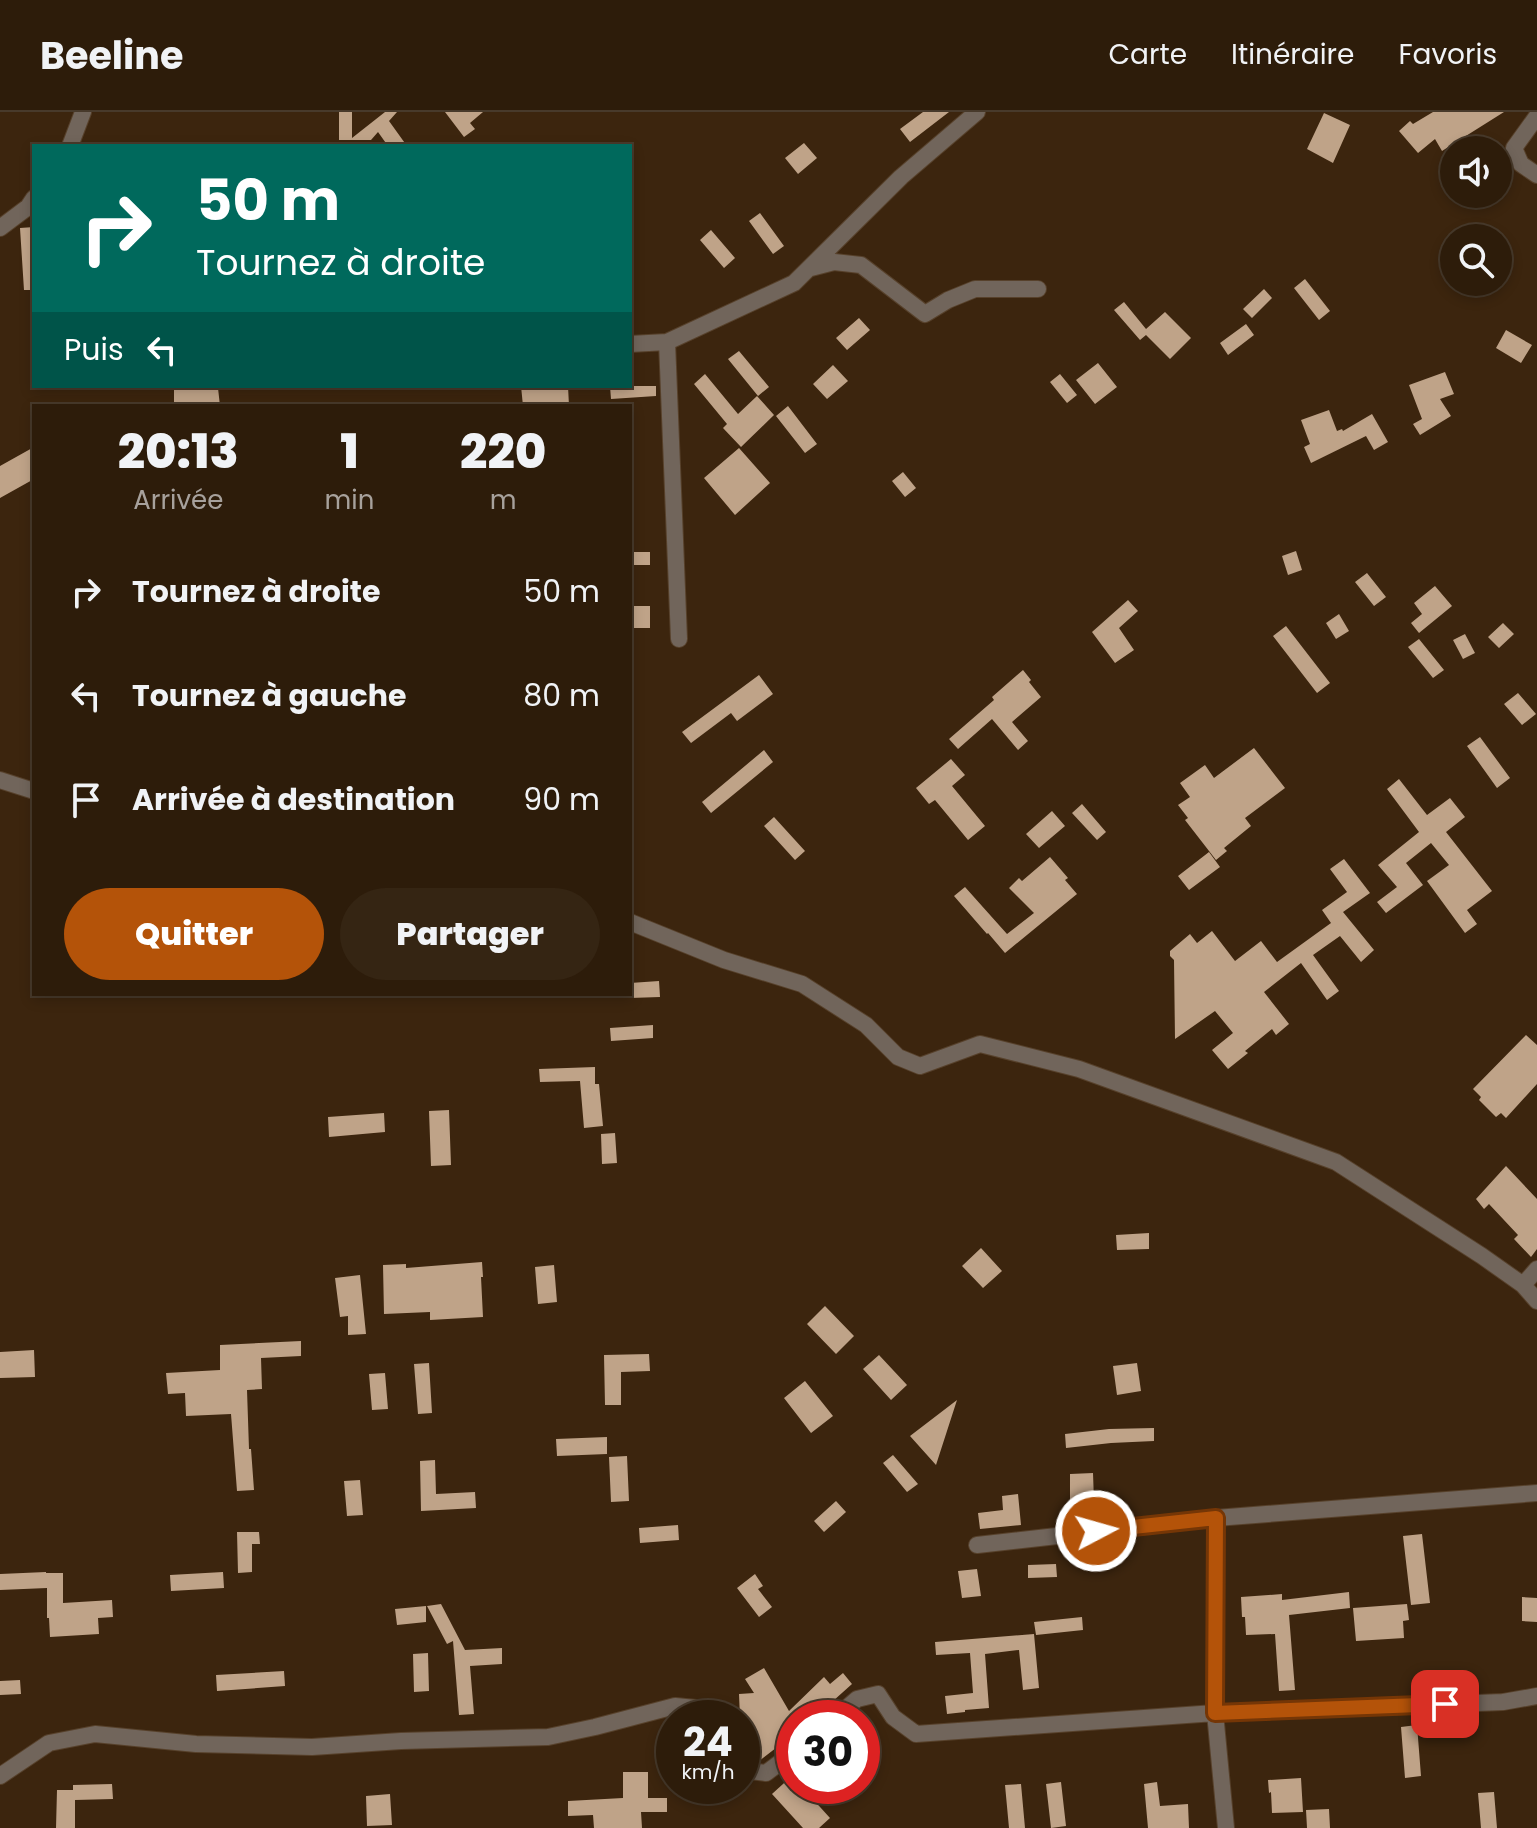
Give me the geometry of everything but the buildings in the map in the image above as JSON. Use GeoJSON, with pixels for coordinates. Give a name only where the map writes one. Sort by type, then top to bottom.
{"type":"FeatureCollection","features":[{"type":"Feature","properties":{"kind":"street"},"geometry":{"type":"LineString","coordinates":[[71,144],[83,112]]}},
{"type":"Feature","properties":{"kind":"street"},"geometry":{"type":"LineString","coordinates":[[632,344],[667,342],[794,283],[901,177],[977,112]]}},
{"type":"Feature","properties":{"kind":"street"},"geometry":{"type":"LineString","coordinates":[[1537,116],[1514,148],[1521,164],[1537,175]]}},
{"type":"Feature","properties":{"kind":"street"},"geometry":{"type":"LineString","coordinates":[[0,228],[32,201]]}},
{"type":"Feature","properties":{"kind":"street"},"geometry":{"type":"LineString","coordinates":[[810,268],[834,262],[861,265],[925,314],[975,289],[1038,289]]}},
{"type":"Feature","properties":{"kind":"street"},"geometry":{"type":"LineString","coordinates":[[667,342],[679,639]]}},
{"type":"Feature","properties":{"kind":"street"},"geometry":{"type":"LineString","coordinates":[[0,780],[32,790]]}},
{"type":"Feature","properties":{"kind":"street"},"geometry":{"type":"LineString","coordinates":[[632,923],[724,960],[802,984],[866,1025],[898,1057],[920,1066],[980,1044],[1079,1069],[1336,1162],[1482,1256],[1523,1285],[1537,1301]]}},
{"type":"Feature","properties":{"kind":"street"},"geometry":{"type":"LineString","coordinates":[[1523,1285],[1537,1269]]}},
{"type":"Feature","properties":{"kind":"street"},"geometry":{"type":"LineString","coordinates":[[977,1545],[1216,1518],[1537,1493]]}},
{"type":"Feature","properties":{"kind":"street"},"geometry":{"type":"LineString","coordinates":[[1216,1518],[1215,1713],[1226,1828]]}},
{"type":"Feature","properties":{"kind":"street"},"geometry":{"type":"LineString","coordinates":[[856,1700],[878,1694],[893,1717],[916,1734],[1215,1713],[1503,1702],[1537,1696]]}},
{"type":"Feature","properties":{"kind":"street"},"geometry":{"type":"LineString","coordinates":[[0,1776],[49,1743],[95,1734],[196,1744],[312,1747],[548,1737],[656,1711]]}},
{"type":"Feature","properties":{"kind":"route"},"geometry":{"type":"LineString","coordinates":[[1096,1531],[1216,1518],[1215,1713],[1445,1704]]}}]}
